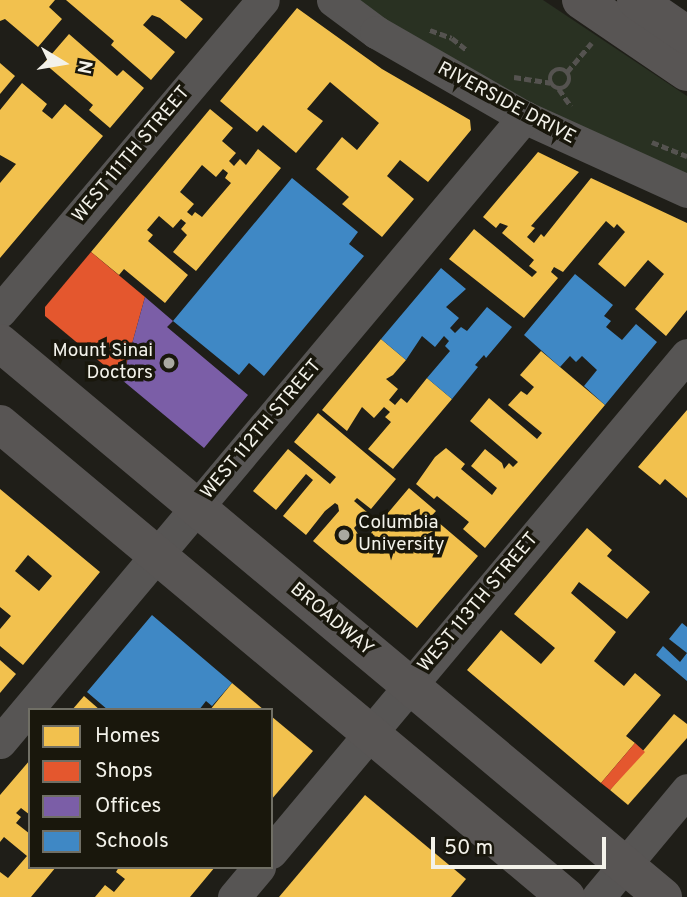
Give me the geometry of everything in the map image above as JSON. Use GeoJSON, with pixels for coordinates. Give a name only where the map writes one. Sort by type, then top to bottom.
{"type":"FeatureCollection","features":[{"type":"Feature","properties":{"kind":"main road"},"geometry":{"type":"LineString","coordinates":[[581,0],[687,72]]}},
{"type":"Feature","properties":{"kind":"main road"},"geometry":{"type":"LineString","coordinates":[[636,0],[687,36]]}},
{"type":"Feature","properties":{"kind":"main road","name":"BROADWAY"},"geometry":{"type":"LineString","coordinates":[[0,343],[663,897]]}},
{"type":"Feature","properties":{"kind":"main road"},"geometry":{"type":"LineString","coordinates":[[0,424],[566,897]]}},
{"type":"Feature","properties":{"kind":"street","name":"WEST 111TH STREET"},"geometry":{"type":"LineString","coordinates":[[0,311],[263,0]]}},
{"type":"Feature","properties":{"kind":"street","name":"RIVERSIDE DRIVE"},"geometry":{"type":"LineString","coordinates":[[333,0],[376,32],[535,106],[687,191]]}},
{"type":"Feature","properties":{"kind":"street","name":"WEST 112TH STREET"},"geometry":{"type":"LineString","coordinates":[[29,708],[535,106]]}},
{"type":"Feature","properties":{"kind":"street","name":"WEST 113TH STREET"},"geometry":{"type":"LineString","coordinates":[[273,850],[687,355]]}},
{"type":"Feature","properties":{"kind":"street","name":"WEST 112TH STREET"},"geometry":{"type":"LineString","coordinates":[[0,742],[28,709]]}},
{"type":"Feature","properties":{"kind":"street"},"geometry":{"type":"LineString","coordinates":[[598,897],[687,790]]}},
{"type":"Feature","properties":{"kind":"street"},"geometry":{"type":"LineString","coordinates":[[234,897],[257,869]]}},
{"type":"Feature","properties":{"kind":"path"},"geometry":{"type":"LineString","coordinates":[[567,72],[597,37]]}},
{"type":"Feature","properties":{"kind":"path"},"geometry":{"type":"LineString","coordinates":[[557,90],[550,80],[552,73],[561,69],[567,72]]}},
{"type":"Feature","properties":{"kind":"path"},"geometry":{"type":"LineString","coordinates":[[535,106],[569,83],[567,72]]}},
{"type":"Feature","properties":{"kind":"green space"},"geometry":{"type":"Polygon","coordinates":[[[346,0],[543,0],[687,96],[687,183],[616,151],[346,0]]]}},
{"type":"Feature","properties":{"kind":"building: Homes"},"geometry":{"type":"Polygon","coordinates":[[[0,0],[55,0],[49,7],[62,19],[38,47],[5,19],[0,21],[0,0]]]}},
{"type":"Feature","properties":{"kind":"building: Homes"},"geometry":{"type":"Polygon","coordinates":[[[66,0],[180,0],[203,19],[186,39],[160,18],[152,15],[143,25],[175,52],[151,80],[111,45],[114,41],[66,0]]]}},
{"type":"Feature","properties":{"kind":"building: Homes"},"geometry":{"type":"Polygon","coordinates":[[[297,8],[382,69],[470,120],[471,130],[428,182],[400,160],[387,176],[414,199],[382,237],[342,204],[349,197],[316,169],[342,137],[357,150],[379,123],[330,82],[307,109],[323,121],[296,153],[263,125],[257,132],[220,101],[297,8]]]}},
{"type":"Feature","properties":{"kind":"building: Homes"},"geometry":{"type":"Polygon","coordinates":[[[69,34],[117,76],[123,70],[144,88],[110,128],[89,110],[93,105],[44,63],[69,34]]]}},
{"type":"Feature","properties":{"kind":"building: Homes"},"geometry":{"type":"Polygon","coordinates":[[[0,63],[15,76],[0,94],[0,63]]]}},
{"type":"Feature","properties":{"kind":"building: Homes"},"geometry":{"type":"Polygon","coordinates":[[[22,83],[47,104],[42,111],[52,119],[65,104],[103,136],[0,258],[0,183],[16,164],[0,155],[0,110],[22,83]]]}},
{"type":"Feature","properties":{"kind":"building: Homes"},"geometry":{"type":"Polygon","coordinates":[[[210,109],[233,128],[222,141],[236,153],[229,161],[234,166],[240,159],[246,165],[258,149],[281,168],[196,271],[173,252],[187,235],[181,229],[186,223],[181,219],[173,228],[159,216],[147,230],[153,235],[148,241],[188,275],[165,303],[124,269],[119,275],[91,252],[210,109]],[[202,165],[180,192],[194,204],[187,212],[192,216],[195,212],[202,217],[231,183],[225,178],[228,173],[223,169],[216,177],[202,165]]]}},
{"type":"Feature","properties":{"kind":"building: Homes"},"geometry":{"type":"Polygon","coordinates":[[[538,152],[579,172],[531,226],[535,228],[527,237],[534,243],[541,234],[544,237],[591,178],[687,223],[687,310],[666,336],[635,309],[664,274],[648,260],[625,287],[598,264],[625,232],[617,224],[614,228],[606,221],[563,272],[554,267],[551,272],[558,278],[524,318],[449,259],[474,229],[532,277],[537,272],[529,266],[534,260],[502,233],[508,226],[500,223],[496,228],[483,217],[538,152]]]}},
{"type":"Feature","properties":{"kind":"building: Homes"},"geometry":{"type":"Polygon","coordinates":[[[381,339],[406,360],[386,379],[398,389],[389,400],[395,405],[401,398],[407,403],[427,378],[452,399],[393,469],[368,449],[391,422],[385,417],[390,412],[384,407],[374,418],[362,407],[347,431],[322,410],[381,339]]]}},
{"type":"Feature","properties":{"kind":"building: Homes"},"geometry":{"type":"Polygon","coordinates":[[[541,351],[605,405],[485,548],[463,529],[469,522],[437,496],[434,499],[416,484],[435,457],[446,448],[465,464],[461,469],[492,495],[497,488],[471,466],[485,449],[502,463],[504,469],[509,463],[513,467],[518,462],[470,421],[489,398],[537,439],[542,433],[508,405],[521,391],[527,395],[534,387],[520,375],[541,351]]]}},
{"type":"Feature","properties":{"kind":"building: Homes"},"geometry":{"type":"Polygon","coordinates":[[[687,410],[687,498],[665,479],[660,485],[638,467],[687,410]]]}},
{"type":"Feature","properties":{"kind":"building: Homes"},"geometry":{"type":"Polygon","coordinates":[[[318,413],[396,479],[371,509],[357,498],[354,501],[368,513],[354,528],[358,534],[369,543],[375,536],[371,533],[409,488],[436,511],[425,523],[432,529],[438,522],[478,556],[417,628],[313,541],[339,511],[338,505],[335,503],[325,511],[306,535],[283,516],[313,480],[306,474],[276,510],[253,491],[288,449],[330,484],[336,477],[294,442],[318,413]]]}},
{"type":"Feature","properties":{"kind":"building: Homes"},"geometry":{"type":"Polygon","coordinates":[[[0,489],[100,572],[23,665],[0,646],[0,629],[11,616],[0,607],[0,489]],[[28,555],[15,571],[39,591],[52,576],[28,555]]]}},
{"type":"Feature","properties":{"kind":"building: Homes"},"geometry":{"type":"Polygon","coordinates":[[[587,528],[612,550],[607,556],[650,592],[627,619],[579,582],[571,593],[616,632],[594,661],[624,686],[635,673],[661,695],[626,736],[635,743],[601,783],[467,670],[501,630],[541,664],[555,648],[514,614],[587,528]]]}},
{"type":"Feature","properties":{"kind":"building: Homes"},"geometry":{"type":"Polygon","coordinates":[[[0,660],[16,674],[0,693],[0,660]]]}},
{"type":"Feature","properties":{"kind":"building: Homes"},"geometry":{"type":"Polygon","coordinates":[[[232,683],[262,708],[212,708],[232,683]]]}},
{"type":"Feature","properties":{"kind":"building: Homes"},"geometry":{"type":"Polygon","coordinates":[[[84,696],[98,708],[74,708],[84,696]]]}},
{"type":"Feature","properties":{"kind":"building: Homes"},"geometry":{"type":"Polygon","coordinates":[[[674,714],[687,724],[687,738],[628,805],[610,790],[674,714]]]}},
{"type":"Feature","properties":{"kind":"building: Homes"},"geometry":{"type":"Polygon","coordinates":[[[273,718],[313,751],[273,798],[273,718]]]}},
{"type":"Feature","properties":{"kind":"building: Homes"},"geometry":{"type":"Polygon","coordinates":[[[28,762],[28,813],[21,808],[16,813],[21,817],[16,823],[28,832],[28,869],[54,869],[31,897],[0,897],[0,872],[8,878],[27,856],[4,837],[0,842],[0,795],[28,762]]]}},
{"type":"Feature","properties":{"kind":"building: Homes"},"geometry":{"type":"Polygon","coordinates":[[[365,795],[466,879],[451,897],[279,897],[365,795]]]}},
{"type":"Feature","properties":{"kind":"building: Homes"},"geometry":{"type":"Polygon","coordinates":[[[118,869],[213,869],[190,897],[95,897],[105,885],[114,892],[125,879],[116,872],[118,869]]]}},
{"type":"Feature","properties":{"kind":"building: Shops"},"geometry":{"type":"Polygon","coordinates":[[[91,252],[145,297],[122,380],[45,316],[45,307],[91,252]]]}},
{"type":"Feature","properties":{"kind":"building: Shops"},"geometry":{"type":"Polygon","coordinates":[[[635,743],[645,752],[610,790],[601,783],[635,743]]]}},
{"type":"Feature","properties":{"kind":"building: Offices"},"geometry":{"type":"Polygon","coordinates":[[[145,297],[173,321],[167,327],[248,395],[204,448],[122,380],[145,297]]]}},
{"type":"Feature","properties":{"kind":"building: Schools"},"geometry":{"type":"Polygon","coordinates":[[[292,178],[358,232],[349,244],[364,256],[264,376],[249,363],[239,375],[173,321],[292,178]]]}},
{"type":"Feature","properties":{"kind":"building: Schools"},"geometry":{"type":"Polygon","coordinates":[[[441,268],[466,289],[446,307],[459,318],[450,328],[455,333],[461,327],[467,331],[487,307],[512,327],[486,358],[484,355],[475,365],[478,367],[452,399],[427,378],[450,351],[445,346],[449,341],[444,336],[435,347],[422,336],[406,360],[381,339],[441,268]]]}},
{"type":"Feature","properties":{"kind":"building: Schools"},"geometry":{"type":"Polygon","coordinates":[[[575,274],[613,305],[604,316],[611,321],[606,327],[622,340],[636,324],[657,342],[605,405],[584,386],[597,370],[582,356],[576,362],[570,356],[560,367],[524,335],[575,274]]]}},
{"type":"Feature","properties":{"kind":"building: Schools"},"geometry":{"type":"Polygon","coordinates":[[[152,615],[232,683],[212,706],[206,701],[201,708],[106,708],[87,692],[152,615]]]}},
{"type":"Feature","properties":{"kind":"building: Schools"},"geometry":{"type":"Polygon","coordinates":[[[682,623],[687,627],[687,653],[669,639],[682,623]]]}},
{"type":"Feature","properties":{"kind":"building: Schools"},"geometry":{"type":"Polygon","coordinates":[[[663,646],[680,662],[687,653],[687,681],[656,655],[663,646]]]}},
{"type":"Feature","properties":{"kind":"place","name":"Mount Sinai Doctors"},"geometry":{"type":"Point","coordinates":[169,363]}},
{"type":"Feature","properties":{"kind":"place","name":"Columbia University"},"geometry":{"type":"Point","coordinates":[344,535]}}]}
